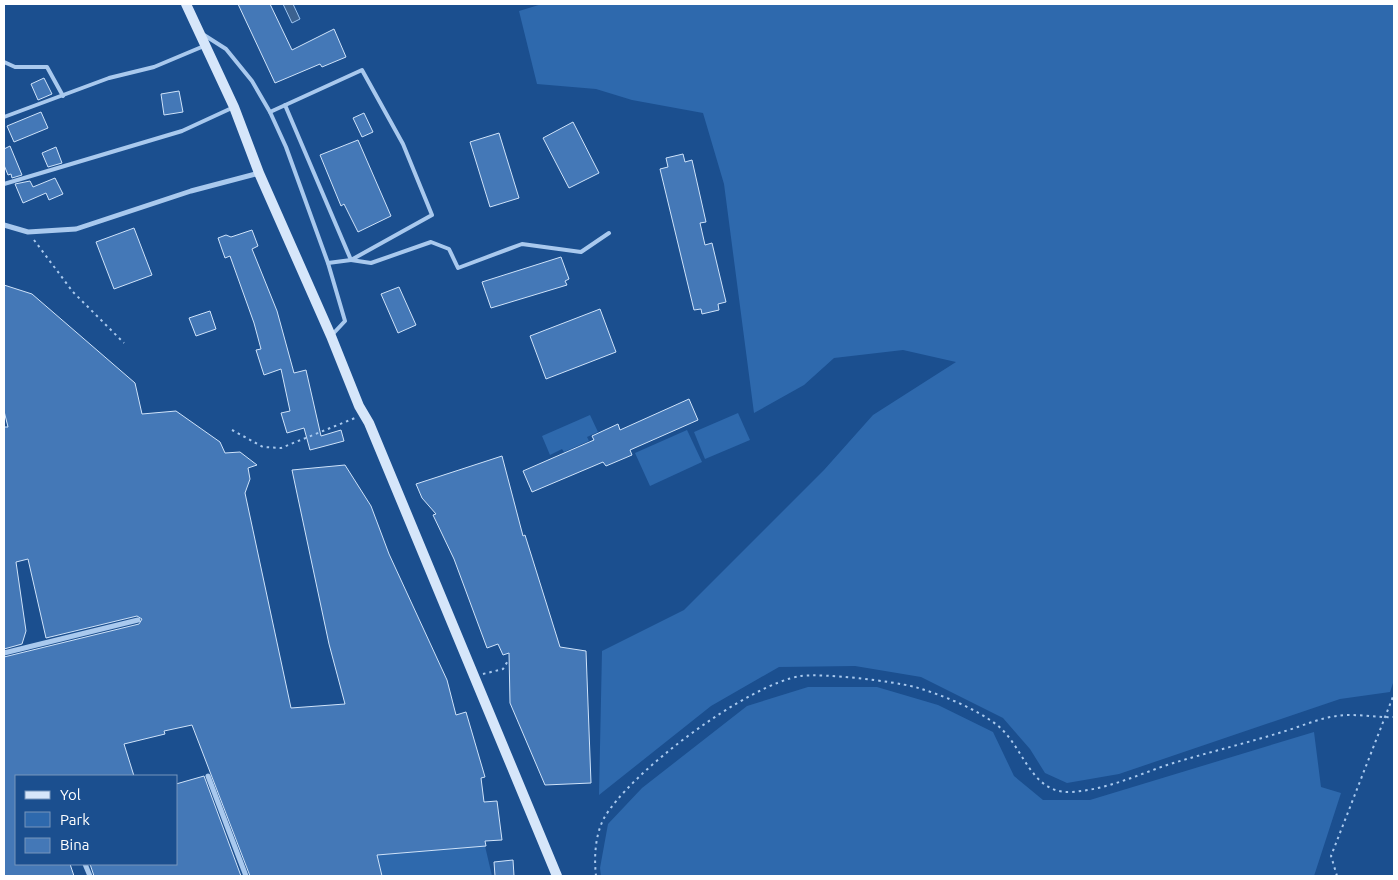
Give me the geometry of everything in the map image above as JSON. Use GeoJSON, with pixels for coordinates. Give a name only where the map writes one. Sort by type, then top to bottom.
{"type":"FeatureCollection","features":[{"type":"Feature","properties":{"kind":"main road"},"geometry":{"type":"LineString","coordinates":[[186,4],[234,107],[259,173],[332,336],[556,876]]}},
{"type":"Feature","properties":{"kind":"street"},"geometry":{"type":"LineString","coordinates":[[4,225],[28,232],[76,230],[191,191],[259,173]]}},
{"type":"Feature","properties":{"kind":"street"},"geometry":{"type":"LineString","coordinates":[[4,653],[138,620]]}},
{"type":"Feature","properties":{"kind":"street"},"geometry":{"type":"LineString","coordinates":[[208,776],[246,876]]}},
{"type":"Feature","properties":{"kind":"lane"},"geometry":{"type":"LineString","coordinates":[[197,31],[226,49],[252,80],[270,112],[286,147],[328,263],[345,320],[332,336]]}},
{"type":"Feature","properties":{"kind":"lane"},"geometry":{"type":"LineString","coordinates":[[4,117],[109,78],[154,67],[204,45]]}},
{"type":"Feature","properties":{"kind":"lane"},"geometry":{"type":"LineString","coordinates":[[4,62],[15,67],[47,68],[63,96]]}},
{"type":"Feature","properties":{"kind":"lane"},"geometry":{"type":"LineString","coordinates":[[270,112],[362,70],[403,144],[432,215],[350,260]]}},
{"type":"Feature","properties":{"kind":"lane"},"geometry":{"type":"LineString","coordinates":[[285,106],[350,260]]}},
{"type":"Feature","properties":{"kind":"lane"},"geometry":{"type":"LineString","coordinates":[[4,184],[182,131],[234,107]]}},
{"type":"Feature","properties":{"kind":"lane"},"geometry":{"type":"LineString","coordinates":[[328,263],[350,260],[371,263],[431,242],[449,249],[458,268],[522,244],[581,252],[609,234]]}},
{"type":"Feature","properties":{"kind":"path"},"geometry":{"type":"LineString","coordinates":[[28,232],[73,292],[124,343]]}},
{"type":"Feature","properties":{"kind":"path"},"geometry":{"type":"LineString","coordinates":[[232,430],[263,447],[281,448],[364,414]]}},
{"type":"Feature","properties":{"kind":"path"},"geometry":{"type":"LineString","coordinates":[[474,677],[503,669],[509,659]]}},
{"type":"Feature","properties":{"kind":"path"},"geometry":{"type":"LineString","coordinates":[[596,876],[594,854],[603,820],[633,783],[714,716],[755,692],[800,676],[845,678],[914,687],[960,704],[998,726],[1021,754],[1032,774],[1051,790],[1070,792],[1119,784],[1166,766],[1337,716],[1394,717]]}},
{"type":"Feature","properties":{"kind":"path"},"geometry":{"type":"LineString","coordinates":[[1337,876],[1331,856],[1394,694]]}},
{"type":"Feature","properties":{"kind":"green space"},"geometry":{"type":"Polygon","coordinates":[[[542,4],[1394,4],[1394,680],[1390,692],[1340,699],[1119,774],[1067,783],[1045,773],[1030,749],[1003,718],[921,677],[855,666],[779,667],[711,706],[599,795],[602,651],[684,610],[824,470],[873,415],[956,362],[903,350],[834,358],[804,385],[754,413],[724,184],[703,113],[632,100],[596,89],[537,84],[519,11],[542,4]]]}},
{"type":"Feature","properties":{"kind":"green space"},"geometry":{"type":"Polygon","coordinates":[[[738,413],[750,440],[705,459],[694,432],[738,413]]]}},
{"type":"Feature","properties":{"kind":"green space"},"geometry":{"type":"Polygon","coordinates":[[[590,415],[598,432],[587,437],[589,441],[564,452],[562,449],[550,455],[542,436],[590,415]]]}},
{"type":"Feature","properties":{"kind":"green space"},"geometry":{"type":"Polygon","coordinates":[[[687,430],[702,462],[650,486],[635,453],[687,430]]]}},
{"type":"Feature","properties":{"kind":"green space"},"geometry":{"type":"Polygon","coordinates":[[[808,687],[877,687],[938,705],[993,732],[1014,776],[1043,800],[1090,800],[1314,732],[1321,787],[1341,793],[1314,876],[601,876],[600,868],[608,824],[642,788],[747,706],[808,687]]]}},
{"type":"Feature","properties":{"kind":"green space"},"geometry":{"type":"Polygon","coordinates":[[[485,846],[492,876],[382,876],[377,855],[485,846]]]}},
{"type":"Feature","properties":{"kind":"shaded area"},"geometry":{"type":"Polygon","coordinates":[[[283,4],[293,4],[300,19],[292,23],[283,4]]]}},
{"type":"Feature","properties":{"kind":"building"},"geometry":{"type":"Polygon","coordinates":[[[238,4],[270,4],[292,50],[334,29],[346,57],[322,67],[320,64],[275,83],[238,4]]]}},
{"type":"Feature","properties":{"kind":"building"},"geometry":{"type":"Polygon","coordinates":[[[44,78],[52,94],[38,100],[31,84],[44,78]]]}},
{"type":"Feature","properties":{"kind":"building"},"geometry":{"type":"Polygon","coordinates":[[[179,91],[183,112],[164,115],[161,94],[179,91]]]}},
{"type":"Feature","properties":{"kind":"building"},"geometry":{"type":"Polygon","coordinates":[[[41,112],[48,128],[14,142],[7,126],[41,112]]]}},
{"type":"Feature","properties":{"kind":"building"},"geometry":{"type":"Polygon","coordinates":[[[364,113],[373,132],[362,137],[353,118],[364,113]]]}},
{"type":"Feature","properties":{"kind":"building"},"geometry":{"type":"Polygon","coordinates":[[[573,122],[599,173],[569,188],[543,138],[573,122]]]}},
{"type":"Feature","properties":{"kind":"building"},"geometry":{"type":"Polygon","coordinates":[[[499,133],[519,198],[490,207],[470,142],[499,133]]]}},
{"type":"Feature","properties":{"kind":"building"},"geometry":{"type":"Polygon","coordinates":[[[358,140],[391,216],[358,232],[344,204],[341,206],[320,155],[358,140]]]}},
{"type":"Feature","properties":{"kind":"building"},"geometry":{"type":"Polygon","coordinates":[[[10,146],[22,175],[12,178],[11,174],[8,175],[4,165],[4,149],[10,146]]]}},
{"type":"Feature","properties":{"kind":"building"},"geometry":{"type":"Polygon","coordinates":[[[56,147],[62,163],[48,167],[42,153],[56,147]]]}},
{"type":"Feature","properties":{"kind":"building"},"geometry":{"type":"Polygon","coordinates":[[[683,154],[685,162],[692,160],[706,222],[700,223],[705,245],[712,243],[726,302],[718,304],[719,310],[702,314],[701,309],[694,310],[660,169],[668,167],[666,158],[683,154]]]}},
{"type":"Feature","properties":{"kind":"building"},"geometry":{"type":"Polygon","coordinates":[[[55,178],[63,194],[49,200],[46,193],[23,203],[15,184],[30,181],[33,187],[55,178]]]}},
{"type":"Feature","properties":{"kind":"building"},"geometry":{"type":"Polygon","coordinates":[[[134,228],[152,275],[114,289],[96,242],[134,228]]]}},
{"type":"Feature","properties":{"kind":"building"},"geometry":{"type":"Polygon","coordinates":[[[252,230],[258,246],[252,249],[277,311],[294,373],[306,370],[321,436],[341,430],[344,441],[310,450],[304,428],[287,433],[281,413],[290,411],[281,369],[264,375],[256,350],[261,349],[254,323],[230,256],[225,258],[218,238],[226,235],[231,237],[252,230]]]}},
{"type":"Feature","properties":{"kind":"building"},"geometry":{"type":"Polygon","coordinates":[[[561,257],[569,279],[565,281],[567,285],[491,308],[482,282],[561,257]]]}},
{"type":"Feature","properties":{"kind":"building"},"geometry":{"type":"Polygon","coordinates":[[[4,285],[32,294],[135,383],[142,414],[176,411],[220,442],[225,453],[240,452],[257,465],[248,468],[250,479],[245,493],[291,708],[345,704],[329,644],[292,470],[345,465],[371,506],[389,554],[447,680],[456,715],[466,712],[485,777],[481,778],[484,802],[497,801],[502,840],[485,841],[486,846],[377,855],[382,876],[250,876],[192,725],[164,731],[165,734],[124,744],[134,775],[15,775],[15,865],[70,865],[74,876],[4,876],[4,657],[139,624],[142,619],[137,616],[46,638],[28,559],[16,562],[26,631],[22,644],[4,649],[4,427],[8,427],[4,411],[4,285]]]}},
{"type":"Feature","properties":{"kind":"building"},"geometry":{"type":"Polygon","coordinates":[[[399,287],[416,325],[398,333],[381,294],[399,287]]]}},
{"type":"Feature","properties":{"kind":"building"},"geometry":{"type":"Polygon","coordinates":[[[600,309],[616,352],[546,379],[530,336],[600,309]]]}},
{"type":"Feature","properties":{"kind":"building"},"geometry":{"type":"Polygon","coordinates":[[[210,311],[216,329],[196,336],[189,318],[210,311]]]}},
{"type":"Feature","properties":{"kind":"building"},"geometry":{"type":"Polygon","coordinates":[[[689,399],[698,420],[630,450],[632,455],[606,466],[603,462],[532,492],[523,471],[594,440],[592,436],[618,424],[620,430],[689,399]]]}},
{"type":"Feature","properties":{"kind":"building"},"geometry":{"type":"Polygon","coordinates":[[[502,456],[523,536],[525,535],[560,647],[586,651],[591,783],[545,785],[510,703],[509,653],[503,655],[498,644],[487,648],[454,559],[433,515],[436,514],[422,498],[416,484],[502,456]]]}},
{"type":"Feature","properties":{"kind":"building"},"geometry":{"type":"Polygon","coordinates":[[[204,776],[241,876],[94,876],[90,865],[178,865],[178,783],[204,776]]]}},
{"type":"Feature","properties":{"kind":"building"},"geometry":{"type":"Polygon","coordinates":[[[513,860],[514,876],[495,876],[494,862],[513,860]]]}}]}
